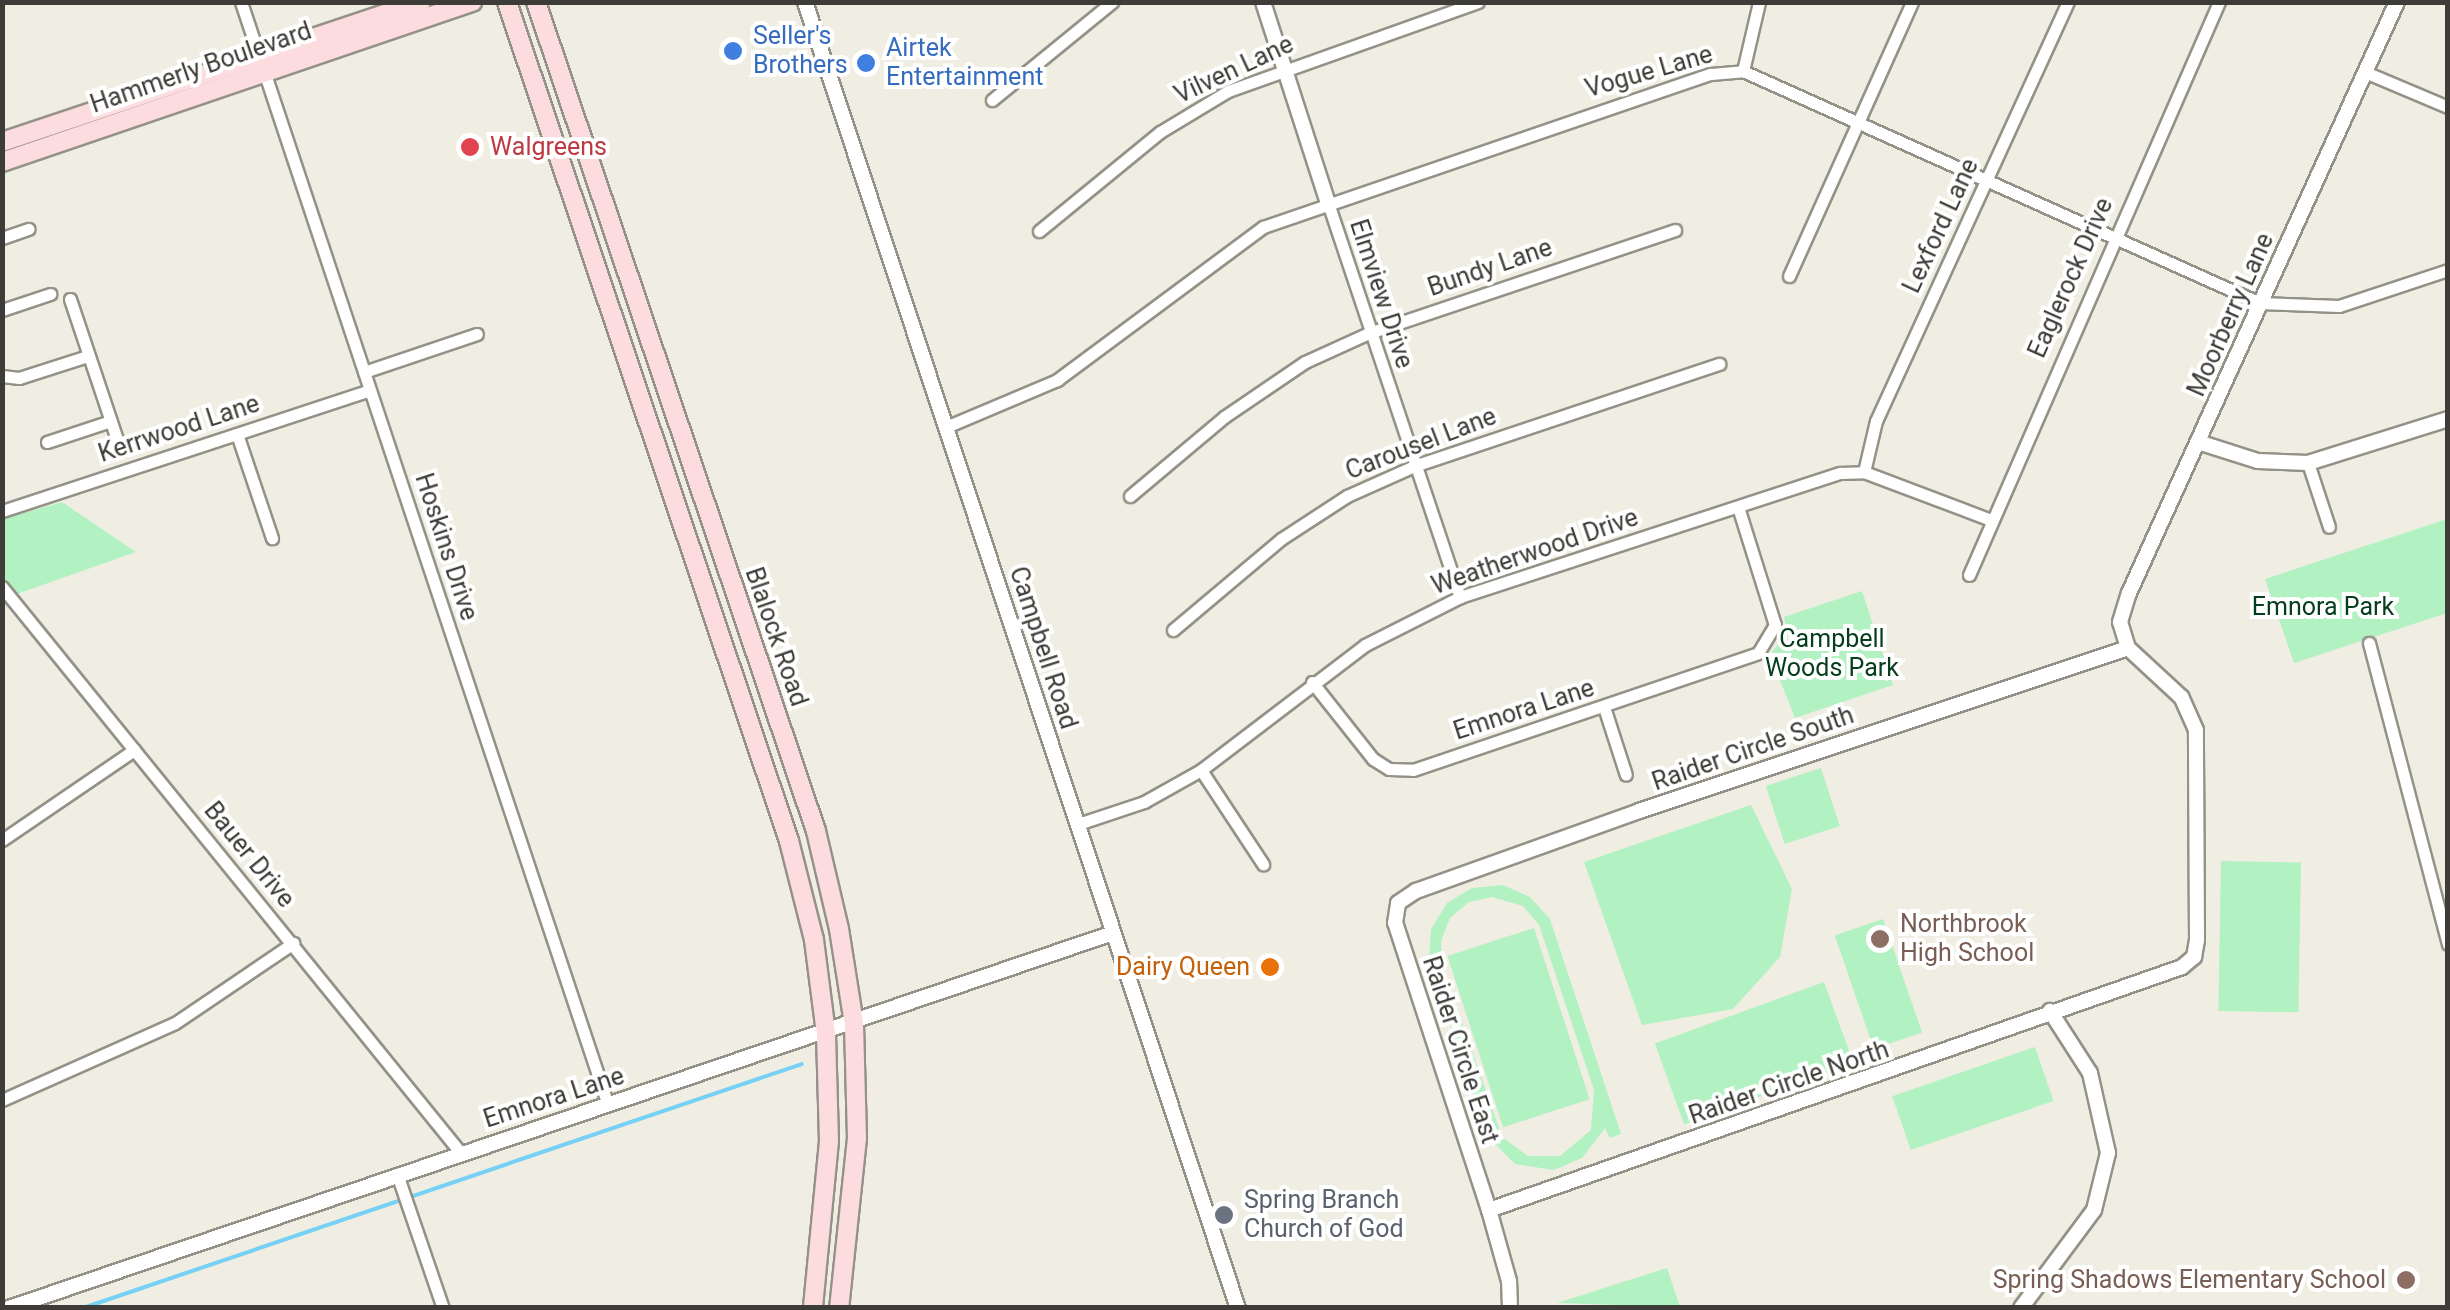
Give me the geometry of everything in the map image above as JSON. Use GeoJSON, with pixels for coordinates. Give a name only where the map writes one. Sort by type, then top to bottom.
{"type":"FeatureCollection","features":[{"type":"Feature","properties":{"kind":"main road","name":"Hammerly Boulevard"},"geometry":{"type":"LineString","coordinates":[[262,65],[420,2]]}},
{"type":"Feature","properties":{"kind":"main road","name":"Hammerly Boulevard"},"geometry":{"type":"LineString","coordinates":[[2,142],[54,134],[262,65],[473,2]]}},
{"type":"Feature","properties":{"kind":"main road","name":"Blalock Road"},"geometry":{"type":"LineString","coordinates":[[507,2],[762,758],[814,940],[826,1034],[828,1157],[813,1308]]}},
{"type":"Feature","properties":{"kind":"main road","name":"Blalock Road"},"geometry":{"type":"LineString","coordinates":[[536,2],[816,832],[854,1024],[857,1138],[838,1308]]}},
{"type":"Feature","properties":{"kind":"main road","name":"Hammerly Boulevard"},"geometry":{"type":"LineString","coordinates":[[2,162],[54,134]]}},
{"type":"Feature","properties":{"kind":"main road"},"geometry":{"type":"LineString","coordinates":[[556,147],[583,143]]}},
{"type":"Feature","properties":{"kind":"main road"},"geometry":{"type":"LineString","coordinates":[[641,395],[666,388]]}},
{"type":"Feature","properties":{"kind":"main road"},"geometry":{"type":"LineString","coordinates":[[704,583],[730,576]]}},
{"type":"Feature","properties":{"kind":"main road"},"geometry":{"type":"LineString","coordinates":[[762,758],[789,752]]}},
{"type":"Feature","properties":{"kind":"street","name":"Hoskins Drive"},"geometry":{"type":"LineString","coordinates":[[241,2],[608,1105]]}},
{"type":"Feature","properties":{"kind":"street","name":"Campbell Road"},"geometry":{"type":"LineString","coordinates":[[805,2],[1238,1308]]}},
{"type":"Feature","properties":{"kind":"street"},"geometry":{"type":"LineString","coordinates":[[992,100],[1112,2]]}},
{"type":"Feature","properties":{"kind":"street","name":"Elmview Drive"},"geometry":{"type":"LineString","coordinates":[[1263,2],[1460,597]]}},
{"type":"Feature","properties":{"kind":"street","name":"Vilven Lane"},"geometry":{"type":"LineString","coordinates":[[1039,232],[1160,132],[1284,67],[1478,2]]}},
{"type":"Feature","properties":{"kind":"street"},"geometry":{"type":"LineString","coordinates":[[1743,71],[1759,2]]}},
{"type":"Feature","properties":{"kind":"street"},"geometry":{"type":"LineString","coordinates":[[1789,276],[1912,2]]}},
{"type":"Feature","properties":{"kind":"street","name":"Lexford Lane"},"geometry":{"type":"LineString","coordinates":[[1864,472],[1876,421],[2068,2]]}},
{"type":"Feature","properties":{"kind":"street","name":"Eaglerock Drive"},"geometry":{"type":"LineString","coordinates":[[1969,575],[2220,2]]}},
{"type":"Feature","properties":{"kind":"street","name":"Moorberry Lane"},"geometry":{"type":"LineString","coordinates":[[2128,648],[2121,614],[2397,2]]}},
{"type":"Feature","properties":{"kind":"street","name":"Vogue Lane"},"geometry":{"type":"LineString","coordinates":[[946,427],[1057,380],[1211,261],[1263,227],[1326,200],[1686,80],[1743,71],[2260,303],[2340,306],[2448,270]]}},
{"type":"Feature","properties":{"kind":"street"},"geometry":{"type":"LineString","coordinates":[[2365,72],[2448,107]]}},
{"type":"Feature","properties":{"kind":"street"},"geometry":{"type":"LineString","coordinates":[[2,238],[28,230]]}},
{"type":"Feature","properties":{"kind":"street","name":"Bundy Lane"},"geometry":{"type":"LineString","coordinates":[[1130,496],[1224,417],[1305,362],[1370,333],[1675,230]]}},
{"type":"Feature","properties":{"kind":"street"},"geometry":{"type":"LineString","coordinates":[[2,310],[50,294]]}},
{"type":"Feature","properties":{"kind":"street"},"geometry":{"type":"LineString","coordinates":[[70,298],[121,450]]}},
{"type":"Feature","properties":{"kind":"street"},"geometry":{"type":"LineString","coordinates":[[364,372],[478,334]]}},
{"type":"Feature","properties":{"kind":"street"},"geometry":{"type":"LineString","coordinates":[[2,376],[18,378],[88,356]]}},
{"type":"Feature","properties":{"kind":"street","name":"Carousel Lane"},"geometry":{"type":"LineString","coordinates":[[1173,630],[1281,539],[1346,496],[1414,466],[1719,364]]}},
{"type":"Feature","properties":{"kind":"street","name":"Kerrwood Lane"},"geometry":{"type":"LineString","coordinates":[[2,511],[370,390]]}},
{"type":"Feature","properties":{"kind":"street"},"geometry":{"type":"LineString","coordinates":[[2198,442],[2258,461],[2308,462],[2448,418]]}},
{"type":"Feature","properties":{"kind":"street"},"geometry":{"type":"LineString","coordinates":[[47,442],[111,422]]}},
{"type":"Feature","properties":{"kind":"street"},"geometry":{"type":"LineString","coordinates":[[237,434],[272,538]]}},
{"type":"Feature","properties":{"kind":"street"},"geometry":{"type":"LineString","coordinates":[[2308,462],[2329,527]]}},
{"type":"Feature","properties":{"kind":"street"},"geometry":{"type":"LineString","coordinates":[[1864,472],[1991,520]]}},
{"type":"Feature","properties":{"kind":"street","name":"Weatherwood Drive"},"geometry":{"type":"LineString","coordinates":[[1078,824],[1144,802],[1201,770],[1365,645],[1460,597],[1825,477],[1864,472]]}},
{"type":"Feature","properties":{"kind":"street","name":"Emnora Lane"},"geometry":{"type":"LineString","coordinates":[[1312,682],[1374,759],[1390,769],[1414,770],[1758,653],[1775,624],[1738,508]]}},
{"type":"Feature","properties":{"kind":"street","name":"Bauer Drive"},"geometry":{"type":"LineString","coordinates":[[2,587],[460,1152]]}},
{"type":"Feature","properties":{"kind":"street"},"geometry":{"type":"LineString","coordinates":[[2369,643],[2448,944]]}},
{"type":"Feature","properties":{"kind":"street","name":"Raider Circle South"},"geometry":{"type":"LineString","coordinates":[[1398,903],[1416,890],[1639,811],[2128,648]]}},
{"type":"Feature","properties":{"kind":"street","name":"Raider Circle North"},"geometry":{"type":"LineString","coordinates":[[1489,1210],[2182,967],[2194,957],[2196,730],[2181,697],[2128,648]]}},
{"type":"Feature","properties":{"kind":"street"},"geometry":{"type":"LineString","coordinates":[[1604,707],[1626,775]]}},
{"type":"Feature","properties":{"kind":"street"},"geometry":{"type":"LineString","coordinates":[[2,840],[134,750]]}},
{"type":"Feature","properties":{"kind":"street"},"geometry":{"type":"LineString","coordinates":[[1201,770],[1263,864]]}},
{"type":"Feature","properties":{"kind":"street","name":"Raider Circle East"},"geometry":{"type":"LineString","coordinates":[[1398,903],[1396,923],[1489,1210]]}},
{"type":"Feature","properties":{"kind":"street","name":"Emnora Lane"},"geometry":{"type":"LineString","coordinates":[[9,1308],[398,1179],[460,1152],[826,1034],[1113,933]]}},
{"type":"Feature","properties":{"kind":"street"},"geometry":{"type":"LineString","coordinates":[[2,1100],[175,1023],[293,944]]}},
{"type":"Feature","properties":{"kind":"street"},"geometry":{"type":"LineString","coordinates":[[2022,1308],[2094,1210],[2108,1152],[2090,1073],[2050,1011]]}},
{"type":"Feature","properties":{"kind":"street"},"geometry":{"type":"LineString","coordinates":[[398,1179],[442,1308]]}},
{"type":"Feature","properties":{"kind":"street"},"geometry":{"type":"LineString","coordinates":[[1489,1210],[1509,1281],[1510,1308]]}},
{"type":"Feature","properties":{"kind":"green space"},"geometry":{"type":"Polygon","coordinates":[[[62,502],[136,552],[17,594],[3,576],[3,519],[62,502]]]}},
{"type":"Feature","properties":{"kind":"green space","name":"Emnora Park"},"geometry":{"type":"Polygon","coordinates":[[[2447,519],[2447,613],[2294,663],[2265,579],[2447,519]]]}},
{"type":"Feature","properties":{"kind":"green space","name":"Campbell Woods Park"},"geometry":{"type":"Polygon","coordinates":[[[1862,591],[1893,685],[1795,718],[1770,655],[1787,631],[1784,617],[1862,591]]]}},
{"type":"Feature","properties":{"kind":"green space"},"geometry":{"type":"Polygon","coordinates":[[[1821,768],[1840,826],[1785,844],[1766,786],[1821,768]]]}},
{"type":"Feature","properties":{"kind":"green space"},"geometry":{"type":"Polygon","coordinates":[[[1751,805],[1792,889],[1780,957],[1733,1009],[1642,1025],[1584,862],[1751,805]]]}},
{"type":"Feature","properties":{"kind":"green space"},"geometry":{"type":"Polygon","coordinates":[[[2221,861],[2301,862],[2298,1012],[2218,1011],[2221,861]]]}},
{"type":"Feature","properties":{"kind":"green space"},"geometry":{"type":"Polygon","coordinates":[[[1503,885],[1530,897],[1550,919],[1621,1134],[1610,1138],[1605,1128],[1582,1158],[1554,1170],[1515,1164],[1487,1136],[1429,959],[1431,929],[1447,903],[1472,888],[1503,885]],[[1492,897],[1469,902],[1450,918],[1441,941],[1442,965],[1502,1137],[1528,1156],[1560,1156],[1591,1130],[1594,1090],[1539,925],[1523,906],[1492,897]]]}},
{"type":"Feature","properties":{"kind":"green space"},"geometry":{"type":"Polygon","coordinates":[[[1883,919],[1922,1032],[1874,1049],[1835,936],[1883,919]]]}},
{"type":"Feature","properties":{"kind":"green space"},"geometry":{"type":"Polygon","coordinates":[[[1534,928],[1590,1099],[1503,1127],[1447,956],[1534,928]]]}},
{"type":"Feature","properties":{"kind":"green space"},"geometry":{"type":"Polygon","coordinates":[[[1824,982],[1853,1063],[1684,1124],[1655,1044],[1824,982]]]}},
{"type":"Feature","properties":{"kind":"green space"},"geometry":{"type":"Polygon","coordinates":[[[2035,1047],[2054,1101],[1911,1150],[1892,1096],[2035,1047]]]}},
{"type":"Feature","properties":{"kind":"green space"},"geometry":{"type":"Polygon","coordinates":[[[1667,1268],[1680,1307],[1557,1303],[1667,1268]]]}},
{"type":"Feature","properties":{"kind":"waterway"},"geometry":{"type":"LineString","coordinates":[[83,1308],[802,1064]]}},
{"type":"Feature","properties":{"kind":"place","name":"Seller's Brothers"},"geometry":{"type":"Point","coordinates":[733,51]}},
{"type":"Feature","properties":{"kind":"place","name":"Airtek Entertainment"},"geometry":{"type":"Point","coordinates":[866,63]}},
{"type":"Feature","properties":{"kind":"place","name":"Walgreens"},"geometry":{"type":"Point","coordinates":[470,147]}},
{"type":"Feature","properties":{"kind":"place","name":"Northbrook High School"},"geometry":{"type":"Point","coordinates":[1880,939]}},
{"type":"Feature","properties":{"kind":"place","name":"Dairy Queen"},"geometry":{"type":"Point","coordinates":[1270,967]}},
{"type":"Feature","properties":{"kind":"place","name":"Spring Branch Church of God"},"geometry":{"type":"Point","coordinates":[1224,1215]}},
{"type":"Feature","properties":{"kind":"place","name":"Spring Shadows Elementary School"},"geometry":{"type":"Point","coordinates":[2406,1280]}}]}
